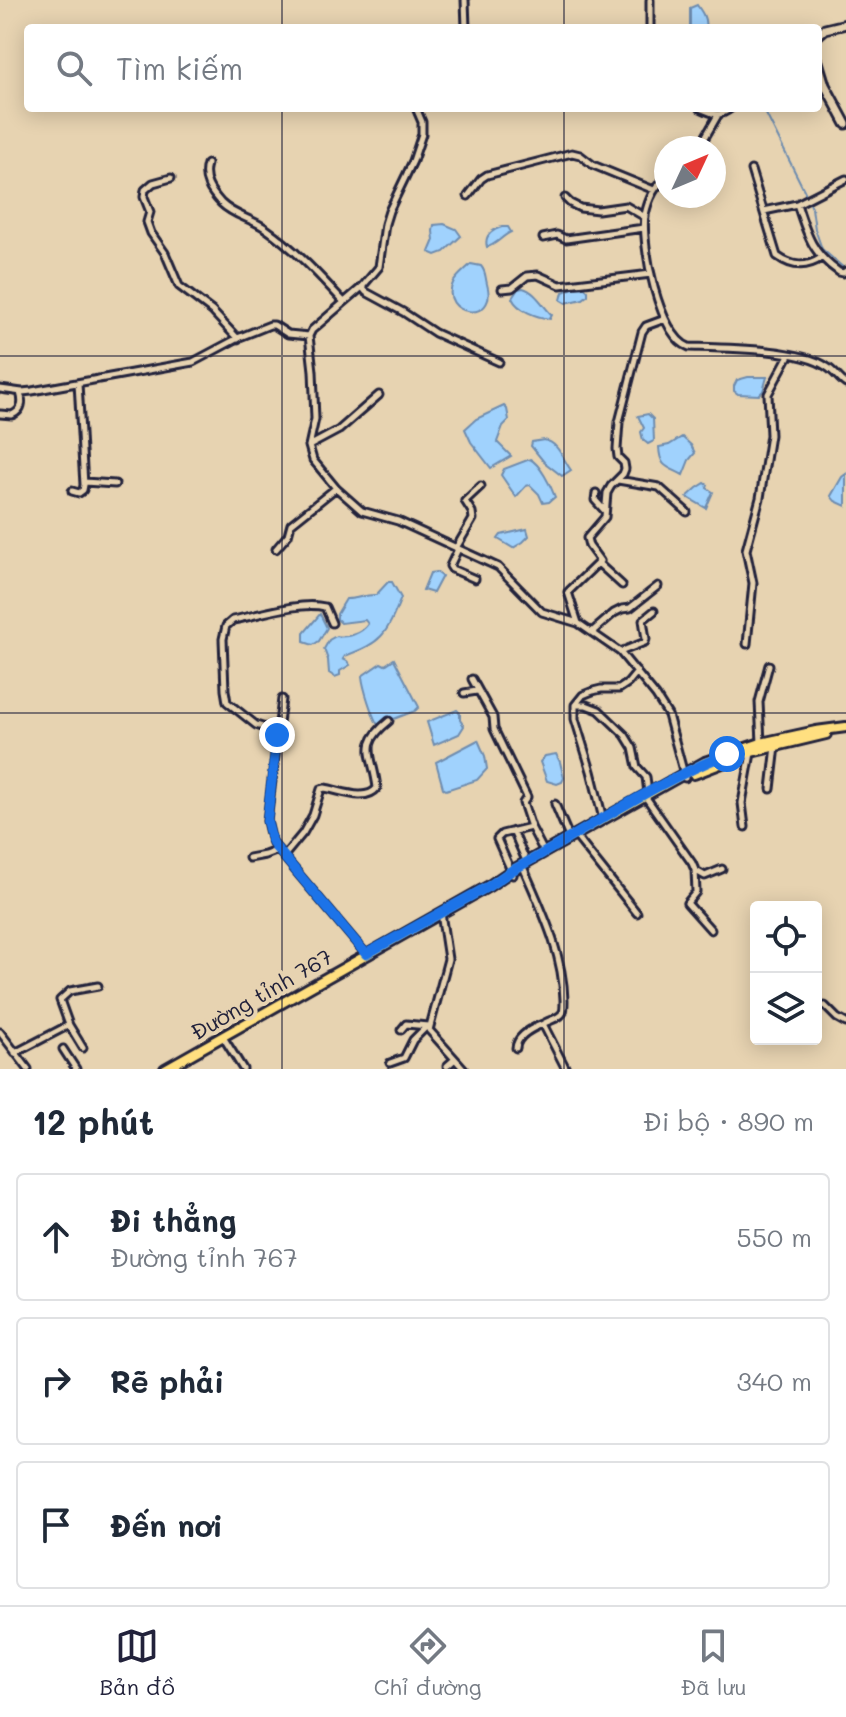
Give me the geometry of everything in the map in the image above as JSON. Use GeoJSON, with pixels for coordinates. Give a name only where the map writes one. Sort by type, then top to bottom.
{"type":"FeatureCollection","features":[{"type":"Feature","properties":{"kind":"main road","name":"Đường tỉnh 767"},"geometry":{"type":"LineString","coordinates":[[172,1066],[716,758],[761,743],[816,731],[846,730]]}},
{"type":"Feature","properties":{"kind":"main road","name":"Đường tỉnh 767"},"geometry":{"type":"LineString","coordinates":[[684,776],[751,752],[846,730]]}},
{"type":"Feature","properties":{"kind":"main road","name":"Đường tỉnh 767"},"geometry":{"type":"LineString","coordinates":[[525,866],[648,796]]}},
{"type":"Feature","properties":{"kind":"street"},"geometry":{"type":"LineString","coordinates":[[465,0],[466,24]]}},
{"type":"Feature","properties":{"kind":"street"},"geometry":{"type":"LineString","coordinates":[[650,0],[650,24]]}},
{"type":"Feature","properties":{"kind":"street"},"geometry":{"type":"LineString","coordinates":[[822,32],[846,24]]}},
{"type":"Feature","properties":{"kind":"street"},"geometry":{"type":"LineString","coordinates":[[822,85],[846,124]]}},
{"type":"Feature","properties":{"kind":"street"},"geometry":{"type":"LineString","coordinates":[[418,112],[422,134],[389,211],[379,267],[309,336],[315,419],[309,446],[313,460],[336,488],[362,511],[398,521],[489,562],[507,575],[542,612],[578,623],[620,652],[668,715],[684,776]]}},
{"type":"Feature","properties":{"kind":"street"},"geometry":{"type":"LineString","coordinates":[[710,112],[718,115],[726,112]]}},
{"type":"Feature","properties":{"kind":"street"},"geometry":{"type":"LineString","coordinates":[[706,136],[718,115]]}},
{"type":"Feature","properties":{"kind":"street"},"geometry":{"type":"LineString","coordinates":[[468,196],[487,175],[572,153],[654,190],[644,228],[651,274],[665,319],[676,339],[689,347],[750,349],[812,360],[826,366],[846,384]]}},
{"type":"Feature","properties":{"kind":"street"},"geometry":{"type":"LineString","coordinates":[[207,164],[206,182],[222,204],[283,241],[343,301]]}},
{"type":"Feature","properties":{"kind":"street"},"geometry":{"type":"LineString","coordinates":[[751,170],[777,256],[790,264],[804,266],[821,258]]}},
{"type":"Feature","properties":{"kind":"street"},"geometry":{"type":"LineString","coordinates":[[171,178],[153,183],[145,190],[144,197],[150,212],[147,222],[151,233],[161,246],[179,286],[212,311],[238,339]]}},
{"type":"Feature","properties":{"kind":"street"},"geometry":{"type":"LineString","coordinates":[[764,211],[797,204],[846,179]]}},
{"type":"Feature","properties":{"kind":"street"},"geometry":{"type":"LineString","coordinates":[[565,198],[580,208],[598,210],[626,206],[645,217]]}},
{"type":"Feature","properties":{"kind":"street"},"geometry":{"type":"LineString","coordinates":[[797,204],[809,240],[821,258],[839,272],[845,271]]}},
{"type":"Feature","properties":{"kind":"street"},"geometry":{"type":"LineString","coordinates":[[543,238],[557,235],[566,239],[644,228]]}},
{"type":"Feature","properties":{"kind":"street"},"geometry":{"type":"LineString","coordinates":[[502,289],[512,288],[527,276],[538,275],[560,285],[651,274]]}},
{"type":"Feature","properties":{"kind":"street"},"geometry":{"type":"LineString","coordinates":[[362,287],[435,333],[499,362]]}},
{"type":"Feature","properties":{"kind":"street"},"geometry":{"type":"LineString","coordinates":[[622,585],[599,564],[587,538],[602,522],[607,493],[625,469],[618,457],[619,422],[642,332],[646,326],[665,319]]}},
{"type":"Feature","properties":{"kind":"street"},"geometry":{"type":"LineString","coordinates":[[0,389],[20,392],[193,362],[265,326],[274,325],[288,334],[309,336]]}},
{"type":"Feature","properties":{"kind":"street"},"geometry":{"type":"LineString","coordinates":[[747,644],[753,583],[746,550],[760,498],[770,435],[768,394],[789,355]]}},
{"type":"Feature","properties":{"kind":"street"},"geometry":{"type":"LineString","coordinates":[[72,491],[81,492],[84,482],[78,383]]}},
{"type":"Feature","properties":{"kind":"street"},"geometry":{"type":"LineString","coordinates":[[0,414],[12,415],[19,411],[23,402],[20,392]]}},
{"type":"Feature","properties":{"kind":"street"},"geometry":{"type":"LineString","coordinates":[[309,446],[339,430],[379,395]]}},
{"type":"Feature","properties":{"kind":"street"},"geometry":{"type":"LineString","coordinates":[[617,480],[659,487],[687,512]]}},
{"type":"Feature","properties":{"kind":"street"},"geometry":{"type":"LineString","coordinates":[[84,482],[115,484]]}},
{"type":"Feature","properties":{"kind":"street"},"geometry":{"type":"LineString","coordinates":[[475,579],[450,566],[473,519],[465,501],[481,486]]}},
{"type":"Feature","properties":{"kind":"street"},"geometry":{"type":"LineString","coordinates":[[276,549],[288,535],[291,524],[336,488]]}},
{"type":"Feature","properties":{"kind":"street"},"geometry":{"type":"LineString","coordinates":[[596,493],[595,500],[606,512]]}},
{"type":"Feature","properties":{"kind":"street"},"geometry":{"type":"LineString","coordinates":[[578,623],[568,592],[599,564]]}},
{"type":"Feature","properties":{"kind":"street"},"geometry":{"type":"LineString","coordinates":[[502,580],[507,575]]}},
{"type":"Feature","properties":{"kind":"street"},"geometry":{"type":"LineString","coordinates":[[592,632],[618,610],[630,608],[658,586]]}},
{"type":"Feature","properties":{"kind":"street"},"geometry":{"type":"LineString","coordinates":[[278,732],[256,725],[227,702],[223,639],[226,626],[233,620],[320,605],[325,607],[332,623]]}},
{"type":"Feature","properties":{"kind":"street"},"geometry":{"type":"LineString","coordinates":[[620,652],[645,642],[643,620],[654,611]]}},
{"type":"Feature","properties":{"kind":"street"},"geometry":{"type":"LineString","coordinates":[[761,743],[759,702],[769,665]]}},
{"type":"Feature","properties":{"kind":"street"},"geometry":{"type":"LineString","coordinates":[[603,819],[575,719],[575,705],[583,695],[593,691],[619,689],[637,672]]}},
{"type":"Feature","properties":{"kind":"street"},"geometry":{"type":"LineString","coordinates":[[472,679],[493,717],[494,729],[527,797],[523,803],[544,853]]}},
{"type":"Feature","properties":{"kind":"street"},"geometry":{"type":"LineString","coordinates":[[464,693],[477,691]]}},
{"type":"Feature","properties":{"kind":"street"},"geometry":{"type":"LineString","coordinates":[[282,699],[267,821],[271,838],[366,954]]}},
{"type":"Feature","properties":{"kind":"street"},"geometry":{"type":"LineString","coordinates":[[575,705],[599,710],[625,735],[633,748],[637,767],[646,777],[648,796],[695,870],[705,876],[722,869]]}},
{"type":"Feature","properties":{"kind":"street"},"geometry":{"type":"LineString","coordinates":[[284,856],[313,815],[321,789],[363,796],[375,792],[377,788],[369,745],[375,733],[389,721]]}},
{"type":"Feature","properties":{"kind":"street"},"geometry":{"type":"LineString","coordinates":[[771,789],[777,745]]}},
{"type":"Feature","properties":{"kind":"street"},"geometry":{"type":"LineString","coordinates":[[745,827],[742,803],[751,752]]}},
{"type":"Feature","properties":{"kind":"street"},"geometry":{"type":"LineString","coordinates":[[555,804],[574,838],[637,913]]}},
{"type":"Feature","properties":{"kind":"street"},"geometry":{"type":"LineString","coordinates":[[512,873],[497,839],[502,834],[531,827]]}},
{"type":"Feature","properties":{"kind":"street"},"geometry":{"type":"LineString","coordinates":[[513,831],[546,919],[563,988],[563,1013],[560,1017],[545,1021],[522,1036],[516,1048]]}},
{"type":"Feature","properties":{"kind":"street"},"geometry":{"type":"LineString","coordinates":[[249,858],[278,850]]}},
{"type":"Feature","properties":{"kind":"street"},"geometry":{"type":"LineString","coordinates":[[695,870],[696,892],[687,903],[711,930]]}},
{"type":"Feature","properties":{"kind":"street"},"geometry":{"type":"LineString","coordinates":[[390,1063],[404,1058],[413,1040],[428,1026],[448,959],[441,913]]}},
{"type":"Feature","properties":{"kind":"street"},"geometry":{"type":"LineString","coordinates":[[83,1048],[69,1025],[61,998],[70,991],[98,986]]}},
{"type":"Feature","properties":{"kind":"street"},"geometry":{"type":"LineString","coordinates":[[825,1006],[846,1023]]}},
{"type":"Feature","properties":{"kind":"street"},"geometry":{"type":"LineString","coordinates":[[401,1030],[406,1024],[428,1026]]}},
{"type":"Feature","properties":{"kind":"street"},"geometry":{"type":"LineString","coordinates":[[543,1024],[566,1069]]}},
{"type":"Feature","properties":{"kind":"street"},"geometry":{"type":"LineString","coordinates":[[15,1053],[69,1025]]}},
{"type":"Feature","properties":{"kind":"street"},"geometry":{"type":"LineString","coordinates":[[428,1026],[464,1069]]}},
{"type":"Feature","properties":{"kind":"street"},"geometry":{"type":"LineString","coordinates":[[0,1032],[28,1069]]}},
{"type":"Feature","properties":{"kind":"street"},"geometry":{"type":"LineString","coordinates":[[223,1036],[243,1069]]}},
{"type":"Feature","properties":{"kind":"street"},"geometry":{"type":"LineString","coordinates":[[63,1049],[76,1069]]}},
{"type":"Feature","properties":{"kind":"street"},"geometry":{"type":"LineString","coordinates":[[447,1066],[455,1059]]}},
{"type":"Feature","properties":{"kind":"street"},"geometry":{"type":"LineString","coordinates":[[172,1066],[186,1069]]}},
{"type":"Feature","properties":{"kind":"water"},"geometry":{"type":"Polygon","coordinates":[[[697,5],[705,24],[690,24],[690,8],[697,5]]]}},
{"type":"Feature","properties":{"kind":"water"},"geometry":{"type":"Polygon","coordinates":[[[444,224],[456,229],[461,236],[444,252],[436,255],[429,252],[434,240],[434,225],[444,224]]]}},
{"type":"Feature","properties":{"kind":"water"},"geometry":{"type":"Polygon","coordinates":[[[508,227],[511,232],[487,247],[490,234],[508,227]]]}},
{"type":"Feature","properties":{"kind":"water"},"geometry":{"type":"Polygon","coordinates":[[[471,264],[481,266],[487,284],[485,306],[478,311],[460,308],[451,294],[455,280],[471,264]]]}},
{"type":"Feature","properties":{"kind":"water"},"geometry":{"type":"Polygon","coordinates":[[[523,288],[539,299],[552,315],[550,319],[528,313],[515,303],[512,298],[518,289],[523,288]]]}},
{"type":"Feature","properties":{"kind":"water"},"geometry":{"type":"Polygon","coordinates":[[[585,288],[588,295],[566,303],[561,300],[563,292],[585,288]]]}},
{"type":"Feature","properties":{"kind":"water"},"geometry":{"type":"Polygon","coordinates":[[[767,377],[759,395],[734,391],[737,380],[767,377]]]}},
{"type":"Feature","properties":{"kind":"water"},"geometry":{"type":"Polygon","coordinates":[[[504,406],[509,420],[497,442],[511,456],[491,468],[465,429],[476,419],[504,406]]]}},
{"type":"Feature","properties":{"kind":"water"},"geometry":{"type":"Polygon","coordinates":[[[648,414],[653,419],[654,441],[648,444],[643,440],[641,432],[644,428],[638,416],[648,414]]]}},
{"type":"Feature","properties":{"kind":"water"},"geometry":{"type":"Polygon","coordinates":[[[682,437],[695,453],[683,475],[663,462],[659,447],[682,437]]]}},
{"type":"Feature","properties":{"kind":"water"},"geometry":{"type":"Polygon","coordinates":[[[544,440],[557,448],[571,470],[562,476],[544,462],[531,446],[532,442],[544,440]]]}},
{"type":"Feature","properties":{"kind":"water"},"geometry":{"type":"Polygon","coordinates":[[[530,459],[541,470],[553,492],[555,497],[549,502],[543,503],[530,485],[516,497],[501,475],[504,469],[530,459]]]}},
{"type":"Feature","properties":{"kind":"water"},"geometry":{"type":"Polygon","coordinates":[[[846,474],[846,506],[831,496],[846,474]]]}},
{"type":"Feature","properties":{"kind":"water"},"geometry":{"type":"Polygon","coordinates":[[[705,483],[713,492],[706,508],[687,497],[705,483]]]}},
{"type":"Feature","properties":{"kind":"water"},"geometry":{"type":"Polygon","coordinates":[[[527,529],[529,536],[513,548],[498,539],[501,535],[527,529]]]}},
{"type":"Feature","properties":{"kind":"water"},"geometry":{"type":"Polygon","coordinates":[[[436,572],[442,576],[433,593],[423,590],[430,573],[436,572]]]}},
{"type":"Feature","properties":{"kind":"water"},"geometry":{"type":"Polygon","coordinates":[[[388,582],[392,582],[401,598],[391,621],[375,642],[345,656],[343,659],[350,665],[335,677],[329,673],[324,649],[329,640],[354,634],[368,624],[365,620],[341,623],[337,614],[346,599],[376,595],[388,582]]]}},
{"type":"Feature","properties":{"kind":"water"},"geometry":{"type":"Polygon","coordinates":[[[320,614],[327,628],[313,645],[304,642],[304,633],[320,614]]]}},
{"type":"Feature","properties":{"kind":"water"},"geometry":{"type":"Polygon","coordinates":[[[394,659],[419,707],[378,725],[362,676],[381,663],[385,665],[394,659]]]}},
{"type":"Feature","properties":{"kind":"water"},"geometry":{"type":"Polygon","coordinates":[[[457,710],[464,726],[459,734],[434,745],[427,722],[457,710]]]}},
{"type":"Feature","properties":{"kind":"water"},"geometry":{"type":"Polygon","coordinates":[[[478,740],[487,769],[477,780],[446,790],[443,788],[436,762],[478,740]]]}},
{"type":"Feature","properties":{"kind":"water"},"geometry":{"type":"Polygon","coordinates":[[[556,754],[564,778],[557,784],[547,781],[540,762],[545,756],[556,754]]]}},
{"type":"Feature","properties":{"kind":"waterway"},"geometry":{"type":"LineString","coordinates":[[765,112],[812,208],[822,249],[845,269]]}},
{"type":"Feature","properties":{"kind":"route"},"geometry":{"type":"LineString","coordinates":[[277,735],[267,821],[271,838],[366,954],[648,793],[705,762],[727,754]]}}]}
